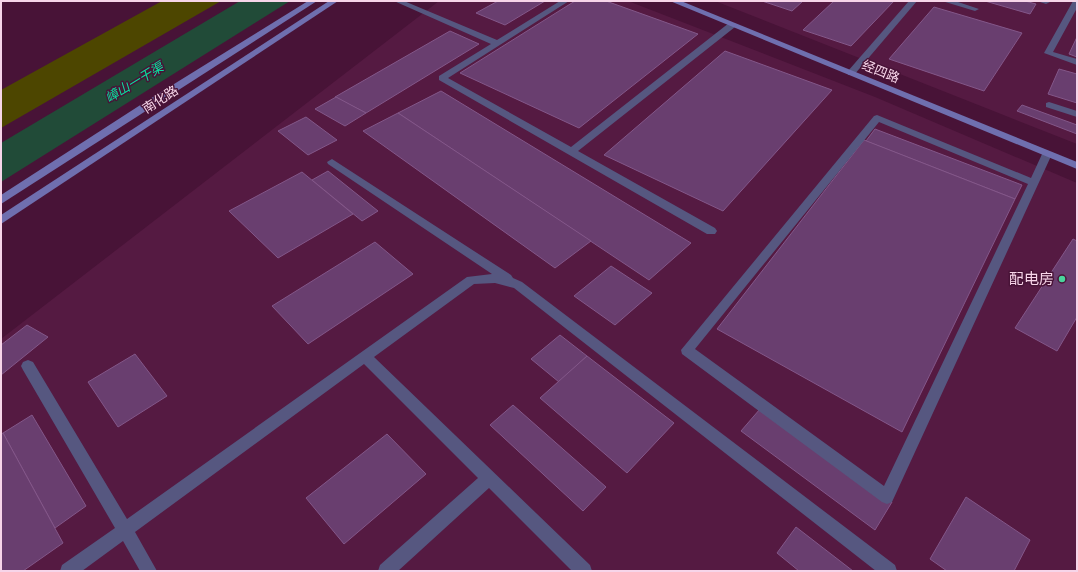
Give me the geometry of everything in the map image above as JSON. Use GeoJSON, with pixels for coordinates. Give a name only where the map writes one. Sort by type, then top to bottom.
{"type":"FeatureCollection","features":[{"type":"Feature","properties":{"kind":"main road","name":"南化路"},"geometry":{"type":"LineString","coordinates":[[1,200],[148,104],[313,1]]}},
{"type":"Feature","properties":{"kind":"main road","name":"南化路"},"geometry":{"type":"LineString","coordinates":[[1,220],[334,1]]}},
{"type":"Feature","properties":{"kind":"main road","name":"经四路"},"geometry":{"type":"LineString","coordinates":[[674,1],[1077,166]]}},
{"type":"Feature","properties":{"kind":"lane"},"geometry":{"type":"LineString","coordinates":[[398,1],[498,43]]}},
{"type":"Feature","properties":{"kind":"lane"},"geometry":{"type":"LineString","coordinates":[[564,1],[442,78],[711,231]]}},
{"type":"Feature","properties":{"kind":"lane"},"geometry":{"type":"LineString","coordinates":[[851,73],[913,1]]}},
{"type":"Feature","properties":{"kind":"lane"},"geometry":{"type":"LineString","coordinates":[[946,1],[975,9]]}},
{"type":"Feature","properties":{"kind":"lane"},"geometry":{"type":"LineString","coordinates":[[1077,1],[1048,53],[1077,62]]}},
{"type":"Feature","properties":{"kind":"lane"},"geometry":{"type":"LineString","coordinates":[[1068,17],[1077,20]]}},
{"type":"Feature","properties":{"kind":"lane"},"geometry":{"type":"LineString","coordinates":[[572,151],[732,25]]}},
{"type":"Feature","properties":{"kind":"lane"},"geometry":{"type":"LineString","coordinates":[[1049,105],[1077,114]]}},
{"type":"Feature","properties":{"kind":"lane"},"geometry":{"type":"LineString","coordinates":[[1034,183],[877,118],[687,350],[887,497],[1034,183],[1047,154]]}},
{"type":"Feature","properties":{"kind":"lane"},"geometry":{"type":"LineString","coordinates":[[332,162],[518,285],[888,571]]}},
{"type":"Feature","properties":{"kind":"lane"},"geometry":{"type":"LineString","coordinates":[[68,571],[471,280],[488,277],[503,278],[518,285]]}},
{"type":"Feature","properties":{"kind":"lane"},"geometry":{"type":"LineString","coordinates":[[365,357],[584,571]]}},
{"type":"Feature","properties":{"kind":"lane"},"geometry":{"type":"LineString","coordinates":[[28,366],[149,571]]}},
{"type":"Feature","properties":{"kind":"lane"},"geometry":{"type":"LineString","coordinates":[[386,571],[489,478]]}},
{"type":"Feature","properties":{"kind":"shaded area"},"geometry":{"type":"Polygon","coordinates":[[[162,1],[221,1],[1,128],[1,90],[162,1]]]}},
{"type":"Feature","properties":{"kind":"shaded area"},"geometry":{"type":"Polygon","coordinates":[[[439,1],[628,1],[875,97],[1077,183],[1077,571],[1,571],[1,339],[439,1]]]}},
{"type":"Feature","properties":{"kind":"shaded area"},"geometry":{"type":"Polygon","coordinates":[[[715,1],[1077,1],[1077,144],[996,112],[715,1]]]}},
{"type":"Feature","properties":{"kind":"water","name":"嶂山一干渠"},"geometry":{"type":"Polygon","coordinates":[[[240,1],[290,1],[1,182],[1,143],[240,1]]]}},
{"type":"Feature","properties":{"kind":"building"},"geometry":{"type":"Polygon","coordinates":[[[498,1],[545,1],[505,25],[476,13],[498,1]]]}},
{"type":"Feature","properties":{"kind":"building"},"geometry":{"type":"Polygon","coordinates":[[[575,1],[606,1],[698,34],[579,128],[460,73],[575,1]]]}},
{"type":"Feature","properties":{"kind":"building"},"geometry":{"type":"Polygon","coordinates":[[[762,1],[803,1],[792,11],[762,1]]]}},
{"type":"Feature","properties":{"kind":"building"},"geometry":{"type":"Polygon","coordinates":[[[834,1],[894,1],[851,46],[803,30],[834,1]]]}},
{"type":"Feature","properties":{"kind":"building"},"geometry":{"type":"Polygon","coordinates":[[[985,1],[1025,1],[1036,4],[1030,14],[985,1]]]}},
{"type":"Feature","properties":{"kind":"building"},"geometry":{"type":"Polygon","coordinates":[[[934,7],[1022,33],[984,91],[889,59],[934,7]]]}},
{"type":"Feature","properties":{"kind":"building"},"geometry":{"type":"Polygon","coordinates":[[[450,31],[479,44],[366,113],[335,97],[450,31]]]}},
{"type":"Feature","properties":{"kind":"building"},"geometry":{"type":"Polygon","coordinates":[[[1077,37],[1077,57],[1069,54],[1077,37]]]}},
{"type":"Feature","properties":{"kind":"building"},"geometry":{"type":"Polygon","coordinates":[[[725,51],[832,90],[723,211],[604,155],[725,51]]]}},
{"type":"Feature","properties":{"kind":"building"},"geometry":{"type":"Polygon","coordinates":[[[1059,69],[1077,74],[1077,103],[1048,94],[1059,69]]]}},
{"type":"Feature","properties":{"kind":"building"},"geometry":{"type":"Polygon","coordinates":[[[441,91],[691,243],[649,280],[398,113],[441,91]]]}},
{"type":"Feature","properties":{"kind":"building"},"geometry":{"type":"Polygon","coordinates":[[[336,97],[366,113],[345,126],[315,109],[336,97]]]}},
{"type":"Feature","properties":{"kind":"building"},"geometry":{"type":"Polygon","coordinates":[[[1022,105],[1077,125],[1077,134],[1017,111],[1022,105]]]}},
{"type":"Feature","properties":{"kind":"building"},"geometry":{"type":"Polygon","coordinates":[[[398,113],[591,241],[555,268],[363,131],[398,113]]]}},
{"type":"Feature","properties":{"kind":"building"},"geometry":{"type":"Polygon","coordinates":[[[306,117],[337,140],[308,155],[278,131],[306,117]]]}},
{"type":"Feature","properties":{"kind":"building"},"geometry":{"type":"Polygon","coordinates":[[[875,129],[1022,185],[1015,199],[866,141],[875,129]]]}},
{"type":"Feature","properties":{"kind":"building"},"geometry":{"type":"Polygon","coordinates":[[[864,140],[1015,199],[902,432],[717,329],[864,140]]]}},
{"type":"Feature","properties":{"kind":"building"},"geometry":{"type":"Polygon","coordinates":[[[328,171],[378,211],[362,221],[312,180],[328,171]]]}},
{"type":"Feature","properties":{"kind":"building"},"geometry":{"type":"Polygon","coordinates":[[[302,172],[353,214],[278,258],[229,211],[302,172]]]}},
{"type":"Feature","properties":{"kind":"building","name":"配电房"},"geometry":{"type":"Polygon","coordinates":[[[1073,239],[1077,241],[1077,317],[1057,351],[1015,328],[1073,239]]]}},
{"type":"Feature","properties":{"kind":"building"},"geometry":{"type":"Polygon","coordinates":[[[375,242],[413,274],[308,344],[272,306],[375,242]]]}},
{"type":"Feature","properties":{"kind":"building"},"geometry":{"type":"Polygon","coordinates":[[[611,266],[652,293],[615,325],[574,296],[611,266]]]}},
{"type":"Feature","properties":{"kind":"building"},"geometry":{"type":"Polygon","coordinates":[[[27,325],[48,337],[1,375],[1,345],[27,325]]]}},
{"type":"Feature","properties":{"kind":"building"},"geometry":{"type":"Polygon","coordinates":[[[560,335],[587,356],[559,382],[531,359],[560,335]]]}},
{"type":"Feature","properties":{"kind":"building"},"geometry":{"type":"Polygon","coordinates":[[[135,354],[167,396],[118,427],[88,382],[135,354]]]}},
{"type":"Feature","properties":{"kind":"building"},"geometry":{"type":"Polygon","coordinates":[[[587,356],[674,423],[627,473],[540,398],[587,356]]]}},
{"type":"Feature","properties":{"kind":"building"},"geometry":{"type":"Polygon","coordinates":[[[513,405],[606,487],[583,511],[490,425],[513,405]]]}},
{"type":"Feature","properties":{"kind":"building"},"geometry":{"type":"Polygon","coordinates":[[[760,409],[892,502],[875,530],[741,431],[760,409]]]}},
{"type":"Feature","properties":{"kind":"building"},"geometry":{"type":"Polygon","coordinates":[[[32,415],[86,506],[55,528],[3,433],[32,415]]]}},
{"type":"Feature","properties":{"kind":"building"},"geometry":{"type":"Polygon","coordinates":[[[3,433],[63,543],[23,571],[1,571],[1,434],[3,433]]]}},
{"type":"Feature","properties":{"kind":"building"},"geometry":{"type":"Polygon","coordinates":[[[387,434],[426,474],[344,544],[306,498],[387,434]]]}},
{"type":"Feature","properties":{"kind":"building"},"geometry":{"type":"Polygon","coordinates":[[[966,497],[1030,540],[1014,571],[947,571],[930,559],[966,497]]]}},
{"type":"Feature","properties":{"kind":"building"},"geometry":{"type":"Polygon","coordinates":[[[796,527],[853,571],[799,571],[777,553],[796,527]]]}},
{"type":"Feature","properties":{"kind":"place","name":"配电房"},"geometry":{"type":"Point","coordinates":[1062,279]}}]}
